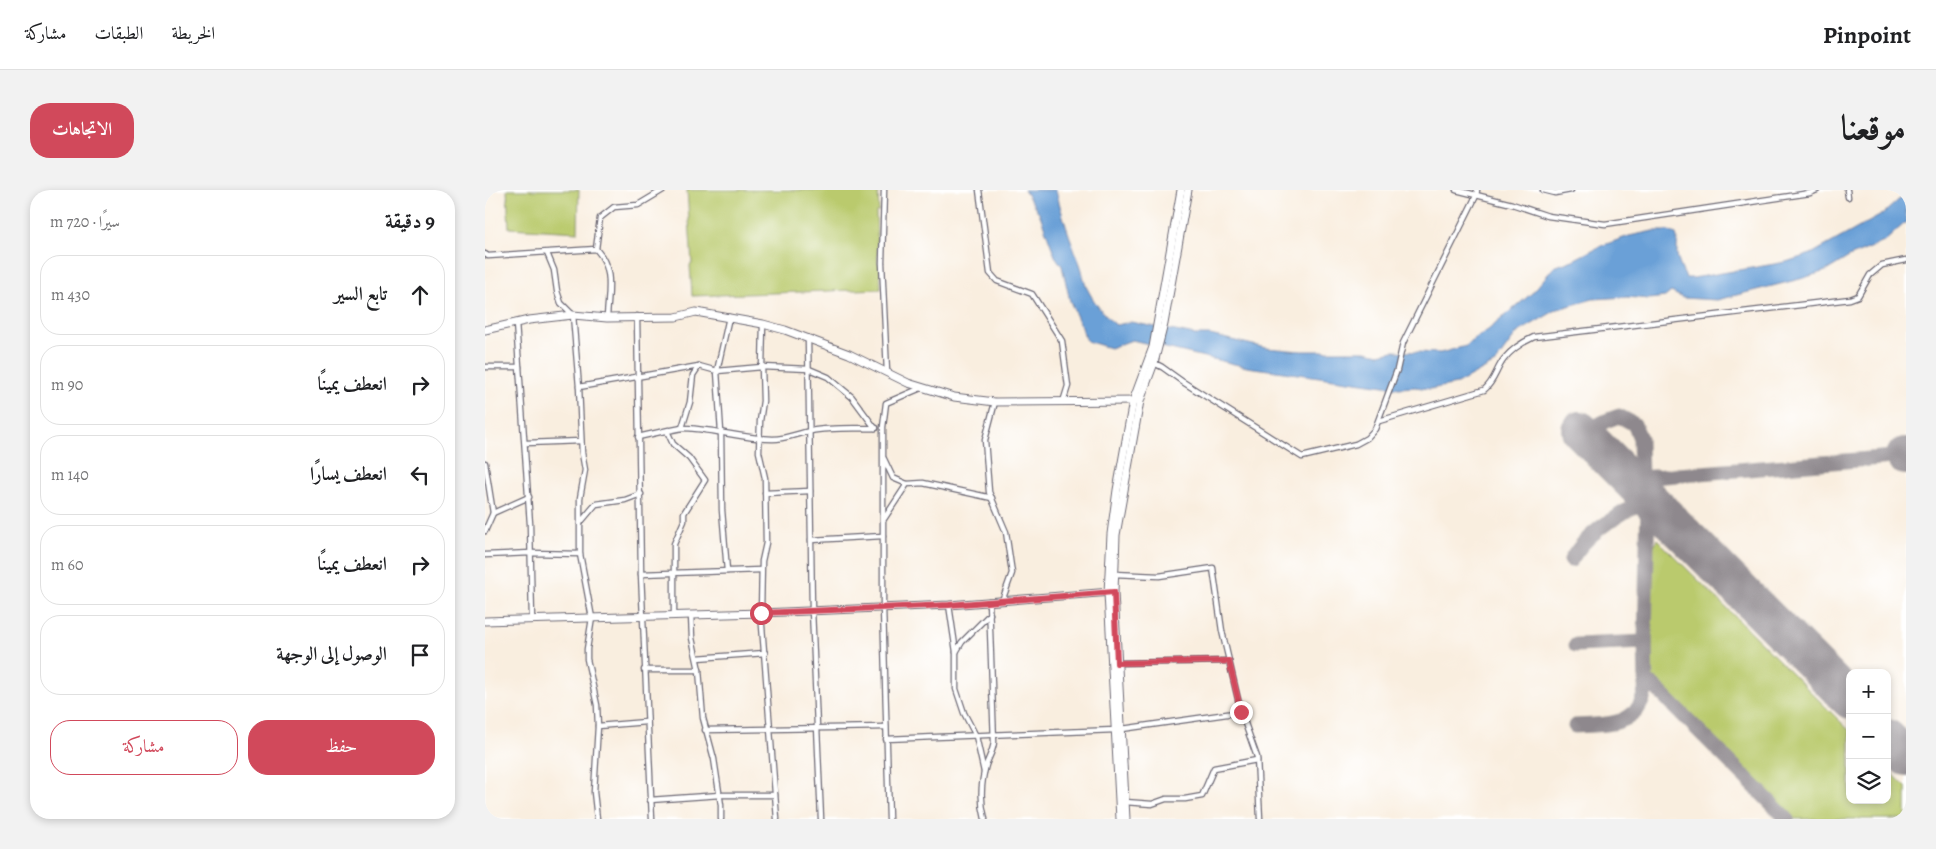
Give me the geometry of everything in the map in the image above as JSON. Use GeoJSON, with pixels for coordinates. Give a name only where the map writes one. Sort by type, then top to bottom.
{"type":"FeatureCollection","features":[{"type":"Feature","properties":{"kind":"street"},"geometry":{"type":"LineString","coordinates":[[607,318],[609,268],[604,258],[596,249],[600,218],[614,207],[638,205],[663,190]]}},
{"type":"Feature","properties":{"kind":"street"},"geometry":{"type":"LineString","coordinates":[[884,190],[882,263],[887,372]]}},
{"type":"Feature","properties":{"kind":"street"},"geometry":{"type":"LineString","coordinates":[[979,190],[990,273],[997,281],[1032,294],[1062,341],[1068,386],[1063,402]]}},
{"type":"Feature","properties":{"kind":"street"},"geometry":{"type":"LineString","coordinates":[[1161,323],[1181,190]]}},
{"type":"Feature","properties":{"kind":"street"},"geometry":{"type":"LineString","coordinates":[[1126,819],[1118,730],[1111,592],[1111,534],[1117,490],[1137,401],[1161,323],[1188,190]]}},
{"type":"Feature","properties":{"kind":"street"},"geometry":{"type":"LineString","coordinates":[[1456,190],[1477,193],[1548,216],[1605,224],[1783,197],[1817,190]]}},
{"type":"Feature","properties":{"kind":"street"},"geometry":{"type":"LineString","coordinates":[[1543,190],[1555,193],[1571,190]]}},
{"type":"Feature","properties":{"kind":"street"},"geometry":{"type":"LineString","coordinates":[[1847,190],[1848,197]]}},
{"type":"Feature","properties":{"kind":"street"},"geometry":{"type":"LineString","coordinates":[[1153,363],[1303,457],[1356,444],[1367,438],[1375,430],[1397,370],[1403,343],[1477,193]]}},
{"type":"Feature","properties":{"kind":"street"},"geometry":{"type":"LineString","coordinates":[[485,254],[488,256],[596,249]]}},
{"type":"Feature","properties":{"kind":"street"},"geometry":{"type":"LineString","coordinates":[[547,253],[554,270],[561,303],[573,315],[585,476],[580,498],[580,554],[592,618],[587,659],[597,705],[598,726],[594,792],[597,819]]}},
{"type":"Feature","properties":{"kind":"street"},"geometry":{"type":"LineString","coordinates":[[1379,421],[1484,390],[1492,384],[1503,359],[1521,343],[1534,337],[1850,298],[1859,296],[1870,275],[1882,265],[1906,260]]}},
{"type":"Feature","properties":{"kind":"street"},"geometry":{"type":"LineString","coordinates":[[485,330],[529,320],[573,315],[607,318],[637,316],[676,317],[696,312],[763,324],[849,354],[921,388],[954,397],[995,402],[1137,401]]}},
{"type":"Feature","properties":{"kind":"street"},"geometry":{"type":"LineString","coordinates":[[637,316],[642,616],[652,819]]}},
{"type":"Feature","properties":{"kind":"street"},"geometry":{"type":"LineString","coordinates":[[727,571],[722,510],[721,432],[717,371],[729,317]]}},
{"type":"Feature","properties":{"kind":"street"},"geometry":{"type":"LineString","coordinates":[[516,323],[529,497],[532,620]]}},
{"type":"Feature","properties":{"kind":"street"},"geometry":{"type":"LineString","coordinates":[[763,324],[763,401],[759,452],[764,468],[766,543],[761,561],[761,613],[777,819]]}},
{"type":"Feature","properties":{"kind":"street"},"geometry":{"type":"LineString","coordinates":[[808,339],[812,610],[821,819]]}},
{"type":"Feature","properties":{"kind":"street"},"geometry":{"type":"LineString","coordinates":[[1120,819],[1117,663],[1111,592],[1115,574],[1115,535],[1137,401],[1153,363],[1155,347]]}},
{"type":"Feature","properties":{"kind":"street"},"geometry":{"type":"LineString","coordinates":[[579,387],[699,366],[717,371],[762,367],[809,369],[828,377],[852,396],[875,428]]}},
{"type":"Feature","properties":{"kind":"street"},"geometry":{"type":"LineString","coordinates":[[682,428],[690,402],[693,375],[699,366]]}},
{"type":"Feature","properties":{"kind":"street"},"geometry":{"type":"LineString","coordinates":[[485,367],[519,367]]}},
{"type":"Feature","properties":{"kind":"street"},"geometry":{"type":"LineString","coordinates":[[889,819],[883,607],[883,427],[886,403],[921,388]]}},
{"type":"Feature","properties":{"kind":"street"},"geometry":{"type":"LineString","coordinates":[[995,402],[985,440],[989,492],[1006,532],[1012,572],[1002,601]]}},
{"type":"Feature","properties":{"kind":"street"},"geometry":{"type":"LineString","coordinates":[[674,615],[675,538],[684,521],[684,513],[705,480],[689,458],[673,444],[667,431],[682,428],[701,429],[759,439],[784,438],[810,431],[883,427]]}},
{"type":"Feature","properties":{"kind":"street"},"geometry":{"type":"LineString","coordinates":[[638,437],[682,428]]}},
{"type":"Feature","properties":{"kind":"street"},"geometry":{"type":"LineString","coordinates":[[526,443],[581,441]]}},
{"type":"Feature","properties":{"kind":"street"},"geometry":{"type":"LineString","coordinates":[[883,456],[893,478],[907,484],[923,483],[992,498]]}},
{"type":"Feature","properties":{"kind":"street"},"geometry":{"type":"LineString","coordinates":[[485,463],[493,513],[485,532]]}},
{"type":"Feature","properties":{"kind":"street"},"geometry":{"type":"LineString","coordinates":[[883,520],[907,484]]}},
{"type":"Feature","properties":{"kind":"street"},"geometry":{"type":"LineString","coordinates":[[765,493],[810,492]]}},
{"type":"Feature","properties":{"kind":"street"},"geometry":{"type":"LineString","coordinates":[[580,523],[596,504],[625,500],[641,494]]}},
{"type":"Feature","properties":{"kind":"street"},"geometry":{"type":"LineString","coordinates":[[493,513],[529,497]]}},
{"type":"Feature","properties":{"kind":"street"},"geometry":{"type":"LineString","coordinates":[[811,540],[883,536]]}},
{"type":"Feature","properties":{"kind":"street"},"geometry":{"type":"LineString","coordinates":[[485,555],[531,553],[580,554]]}},
{"type":"Feature","properties":{"kind":"street"},"geometry":{"type":"LineString","coordinates":[[1115,574],[1159,576],[1213,568],[1222,631],[1241,712],[1257,760],[1259,819]]}},
{"type":"Feature","properties":{"kind":"street"},"geometry":{"type":"LineString","coordinates":[[641,574],[761,570]]}},
{"type":"Feature","properties":{"kind":"street"},"geometry":{"type":"LineString","coordinates":[[485,621],[761,613],[949,605],[1111,592]]}},
{"type":"Feature","properties":{"kind":"street"},"geometry":{"type":"LineString","coordinates":[[985,819],[981,795],[984,774],[993,749],[989,601]]}},
{"type":"Feature","properties":{"kind":"street"},"geometry":{"type":"LineString","coordinates":[[949,605],[956,652],[956,689],[964,713],[976,736],[984,774]]}},
{"type":"Feature","properties":{"kind":"street"},"geometry":{"type":"LineString","coordinates":[[956,652],[962,642],[990,614]]}},
{"type":"Feature","properties":{"kind":"street"},"geometry":{"type":"LineString","coordinates":[[691,615],[692,638],[699,670],[705,730],[714,759],[720,796],[721,819]]}},
{"type":"Feature","properties":{"kind":"street"},"geometry":{"type":"LineString","coordinates":[[697,658],[765,652]]}},
{"type":"Feature","properties":{"kind":"street"},"geometry":{"type":"LineString","coordinates":[[1117,663],[1229,661]]}},
{"type":"Feature","properties":{"kind":"street"},"geometry":{"type":"LineString","coordinates":[[644,670],[699,670]]}},
{"type":"Feature","properties":{"kind":"street"},"geometry":{"type":"LineString","coordinates":[[886,738],[1118,730],[1241,712]]}},
{"type":"Feature","properties":{"kind":"street"},"geometry":{"type":"LineString","coordinates":[[598,726],[647,722]]}},
{"type":"Feature","properties":{"kind":"street"},"geometry":{"type":"LineString","coordinates":[[705,730],[886,727]]}},
{"type":"Feature","properties":{"kind":"street"},"geometry":{"type":"LineString","coordinates":[[1125,802],[1152,804],[1166,799],[1185,799],[1201,796],[1214,768],[1257,760]]}},
{"type":"Feature","properties":{"kind":"street"},"geometry":{"type":"LineString","coordinates":[[651,800],[775,795]]}},
{"type":"Feature","properties":{"kind":"green space"},"geometry":{"type":"Polygon","coordinates":[[[507,190],[579,190],[578,232],[509,228],[507,190]]]}},
{"type":"Feature","properties":{"kind":"green space"},"geometry":{"type":"Polygon","coordinates":[[[687,190],[878,190],[879,211],[876,212],[881,289],[692,296],[690,265],[692,264],[687,190]]]}},
{"type":"Feature","properties":{"kind":"green space"},"geometry":{"type":"Polygon","coordinates":[[[1657,539],[1846,727],[1846,804],[1891,804],[1891,772],[1906,787],[1906,819],[1790,819],[1675,703],[1652,677],[1652,550],[1657,539]]]}},
{"type":"Feature","properties":{"kind":"water"},"geometry":{"type":"Polygon","coordinates":[[[1024,190],[1056,190],[1086,286],[1099,307],[1116,325],[1131,322],[1195,335],[1210,335],[1266,348],[1301,351],[1366,351],[1379,354],[1393,351],[1440,353],[1466,346],[1532,293],[1554,267],[1598,247],[1629,236],[1653,231],[1669,231],[1676,234],[1677,257],[1686,278],[1693,278],[1786,262],[1811,254],[1883,214],[1906,193],[1906,222],[1884,242],[1849,257],[1826,271],[1717,300],[1683,298],[1671,292],[1665,297],[1649,299],[1627,297],[1593,299],[1558,309],[1517,333],[1495,363],[1457,384],[1430,389],[1415,387],[1399,388],[1247,367],[1132,340],[1110,348],[1087,341],[1070,301],[1062,266],[1055,256],[1040,215],[1024,190]]]}},
{"type":"Feature","properties":{"kind":"taxiway"},"geometry":{"type":"LineString","coordinates":[[1588,438],[1597,426],[1619,416],[1634,424],[1640,438],[1641,479],[1648,498],[1645,642]]}},
{"type":"Feature","properties":{"kind":"taxiway"},"geometry":{"type":"LineString","coordinates":[[1629,479],[1905,456]]}},
{"type":"Feature","properties":{"kind":"taxiway"},"geometry":{"type":"LineString","coordinates":[[1571,560],[1578,549],[1595,532],[1648,498]]}},
{"type":"Feature","properties":{"kind":"taxiway"},"geometry":{"type":"LineString","coordinates":[[1576,645],[1645,642],[1646,685]]}},
{"type":"Feature","properties":{"kind":"taxiway"},"geometry":{"type":"LineString","coordinates":[[1575,726],[1600,725],[1630,716],[1638,709],[1643,699],[1646,685],[1653,685],[1787,819]]}},
{"type":"Feature","properties":{"kind":"runway"},"geometry":{"type":"LineString","coordinates":[[1580,430],[1846,696]]}},
{"type":"Feature","properties":{"kind":"runway"},"geometry":{"type":"LineString","coordinates":[[1891,742],[1906,757]]}},
{"type":"Feature","properties":{"kind":"route"},"geometry":{"type":"LineString","coordinates":[[761,613],[949,605],[1114,592],[1117,663],[1229,661],[1241,712]]}}]}
